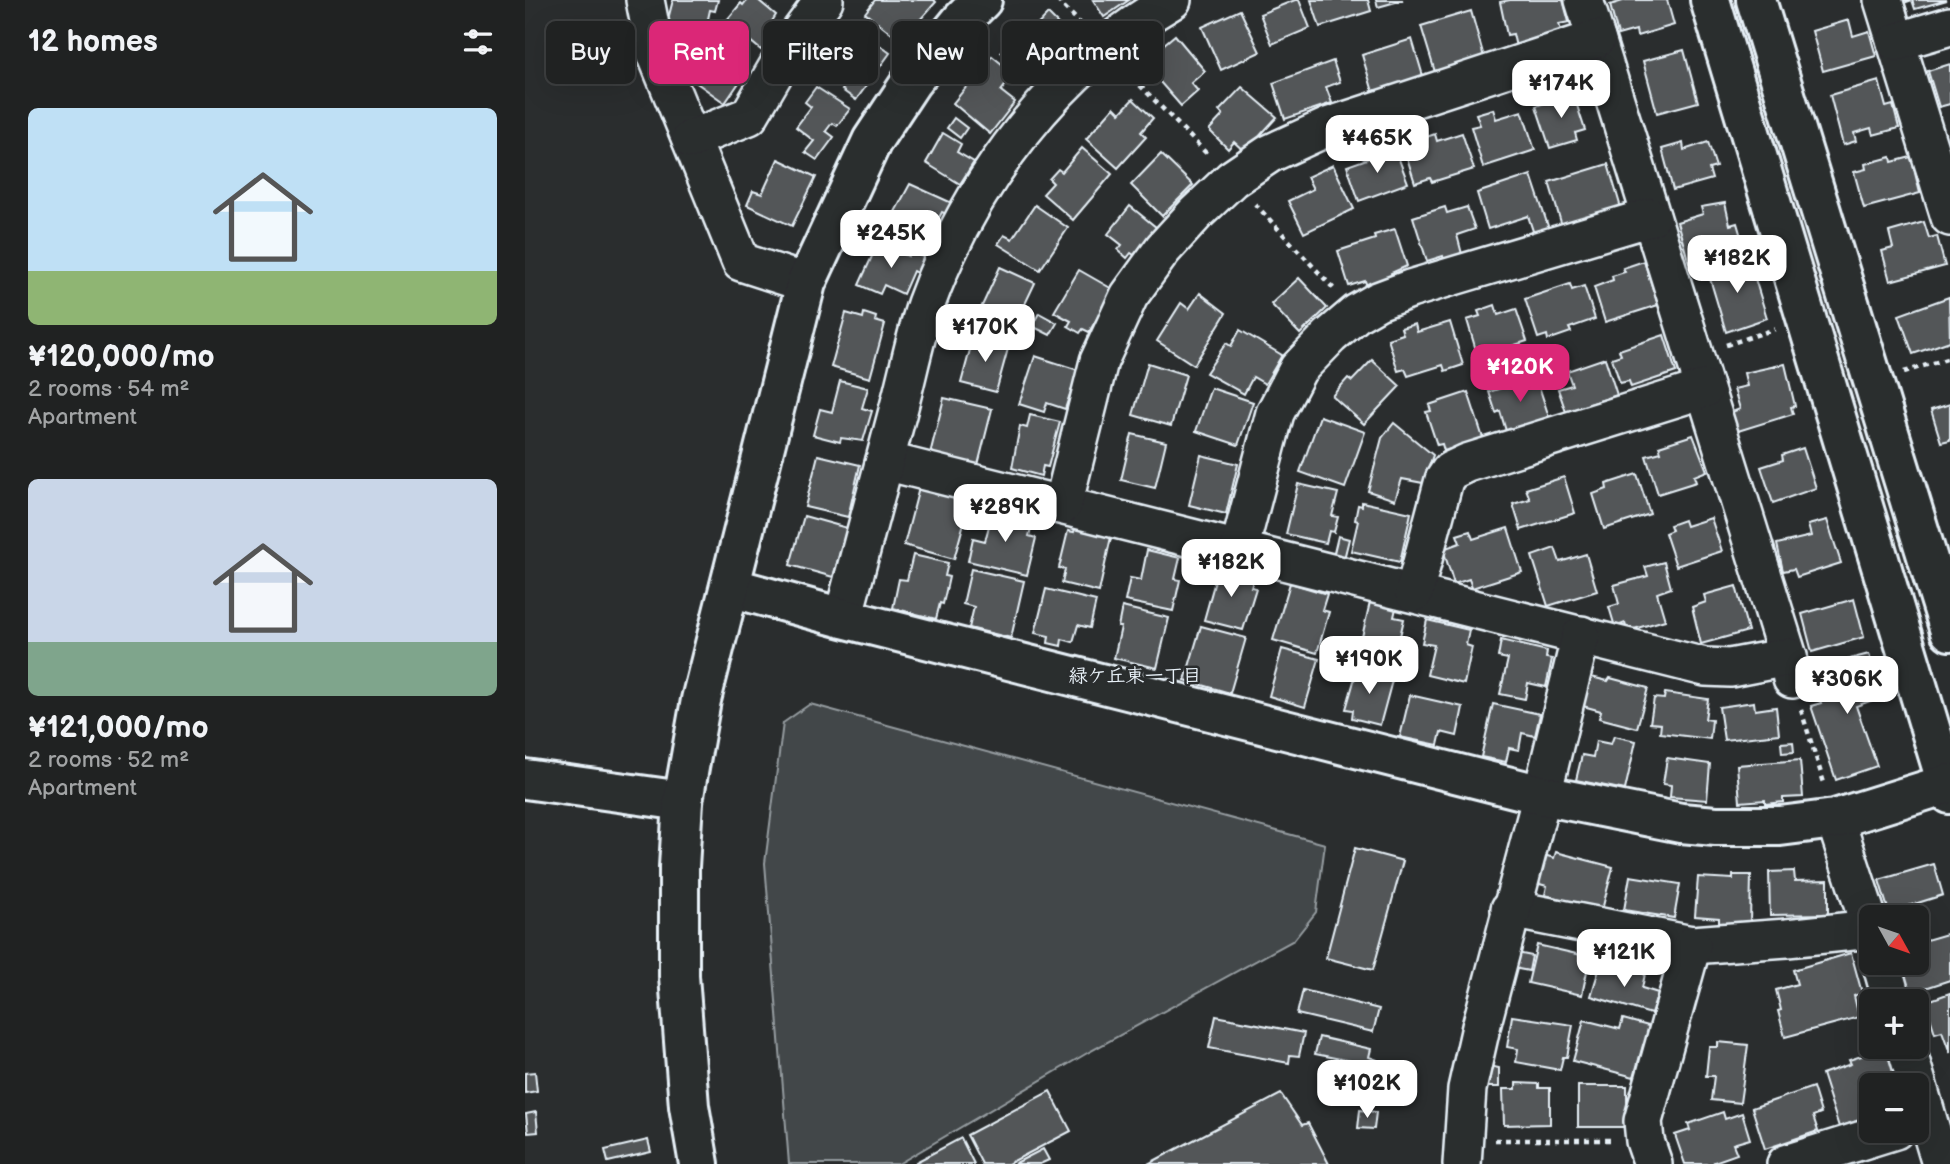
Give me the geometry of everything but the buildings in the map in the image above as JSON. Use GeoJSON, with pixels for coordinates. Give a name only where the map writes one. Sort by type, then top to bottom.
{"type":"FeatureCollection","features":[{"type":"Feature","properties":{"kind":"street"},"geometry":{"type":"LineString","coordinates":[[645,0],[655,51],[741,262],[806,284]]}},
{"type":"Feature","properties":{"kind":"street"},"geometry":{"type":"LineString","coordinates":[[691,138],[749,116],[790,46],[824,0]]}},
{"type":"Feature","properties":{"kind":"street"},"geometry":{"type":"LineString","coordinates":[[699,1164],[689,1106],[679,976],[679,867],[683,800],[701,700],[806,284],[872,141],[911,82],[961,21],[982,0]]}},
{"type":"Feature","properties":{"kind":"street"},"geometry":{"type":"LineString","coordinates":[[843,618],[926,306],[968,210],[1024,130],[1054,96],[1103,48],[1142,17],[1172,0]]}},
{"type":"Feature","properties":{"kind":"street"},"geometry":{"type":"LineString","coordinates":[[885,461],[1705,667],[1790,668],[1584,0]]}},
{"type":"Feature","properties":{"kind":"street"},"geometry":{"type":"LineString","coordinates":[[730,587],[1542,795],[1681,823],[1780,826],[1835,819],[1949,787],[1710,0]]}},
{"type":"Feature","properties":{"kind":"street"},"geometry":{"type":"LineString","coordinates":[[1756,0],[1950,631]]}},
{"type":"Feature","properties":{"kind":"street"},"geometry":{"type":"LineString","coordinates":[[1883,0],[1950,216]]}},
{"type":"Feature","properties":{"kind":"street"},"geometry":{"type":"LineString","coordinates":[[1896,42],[1950,26]]}},
{"type":"Feature","properties":{"kind":"street"},"geometry":{"type":"LineString","coordinates":[[1063,505],[1099,361],[1129,296],[1163,249],[1232,179],[1269,154],[1330,126],[1596,39]]}},
{"type":"Feature","properties":{"kind":"street"},"geometry":{"type":"LineString","coordinates":[[1239,550],[1275,413],[1299,369],[1330,336],[1357,313],[1377,301],[1410,289],[1651,217]]}},
{"type":"Feature","properties":{"kind":"street"},"geometry":{"type":"LineString","coordinates":[[1414,593],[1444,480],[1450,471],[1699,372]]}},
{"type":"Feature","properties":{"kind":"street"},"geometry":{"type":"LineString","coordinates":[[1462,1152],[1467,1089],[1510,909],[1542,795],[1581,635]]}},
{"type":"Feature","properties":{"kind":"street"},"geometry":{"type":"LineString","coordinates":[[525,779],[683,800]]}},
{"type":"Feature","properties":{"kind":"street"},"geometry":{"type":"LineString","coordinates":[[1835,819],[1863,905]]}},
{"type":"Feature","properties":{"kind":"street"},"geometry":{"type":"LineString","coordinates":[[1510,909],[1692,945],[1859,930]]}},
{"type":"Feature","properties":{"kind":"street"},"geometry":{"type":"LineString","coordinates":[[1649,1152],[1643,1121],[1692,945]]}},
{"type":"Feature","properties":{"kind":"street"},"geometry":{"type":"LineString","coordinates":[[1786,1164],[1859,1142]]}},
{"type":"Feature","properties":{"kind":"street"},"geometry":{"type":"LineString","coordinates":[[1926,1143],[1941,1164]]}},
{"type":"Feature","properties":{"kind":"path"},"geometry":{"type":"LineString","coordinates":[[1699,372],[1785,325]]}},
{"type":"Feature","properties":{"kind":"path"},"geometry":{"type":"LineString","coordinates":[[1900,373],[1950,358]]}},
{"type":"Feature","properties":{"kind":"path"},"geometry":{"type":"LineString","coordinates":[[1790,668],[1835,819]]}},
{"type":"Feature","properties":{"kind":"path"},"geometry":{"type":"LineString","coordinates":[[1462,1152],[1649,1152]]}},
{"type":"Feature","properties":{"kind":"shaded area"},"geometry":{"type":"Polygon","coordinates":[[[810,704],[1325,844],[1316,912],[1294,940],[1089,1052],[898,1164],[789,1164],[765,863],[783,723],[810,704]]]}},
{"type":"Feature","properties":{"kind":"district","name":"緑ケ丘東一丁目"},"geometry":{"type":"Point","coordinates":[1135,675]}}]}
